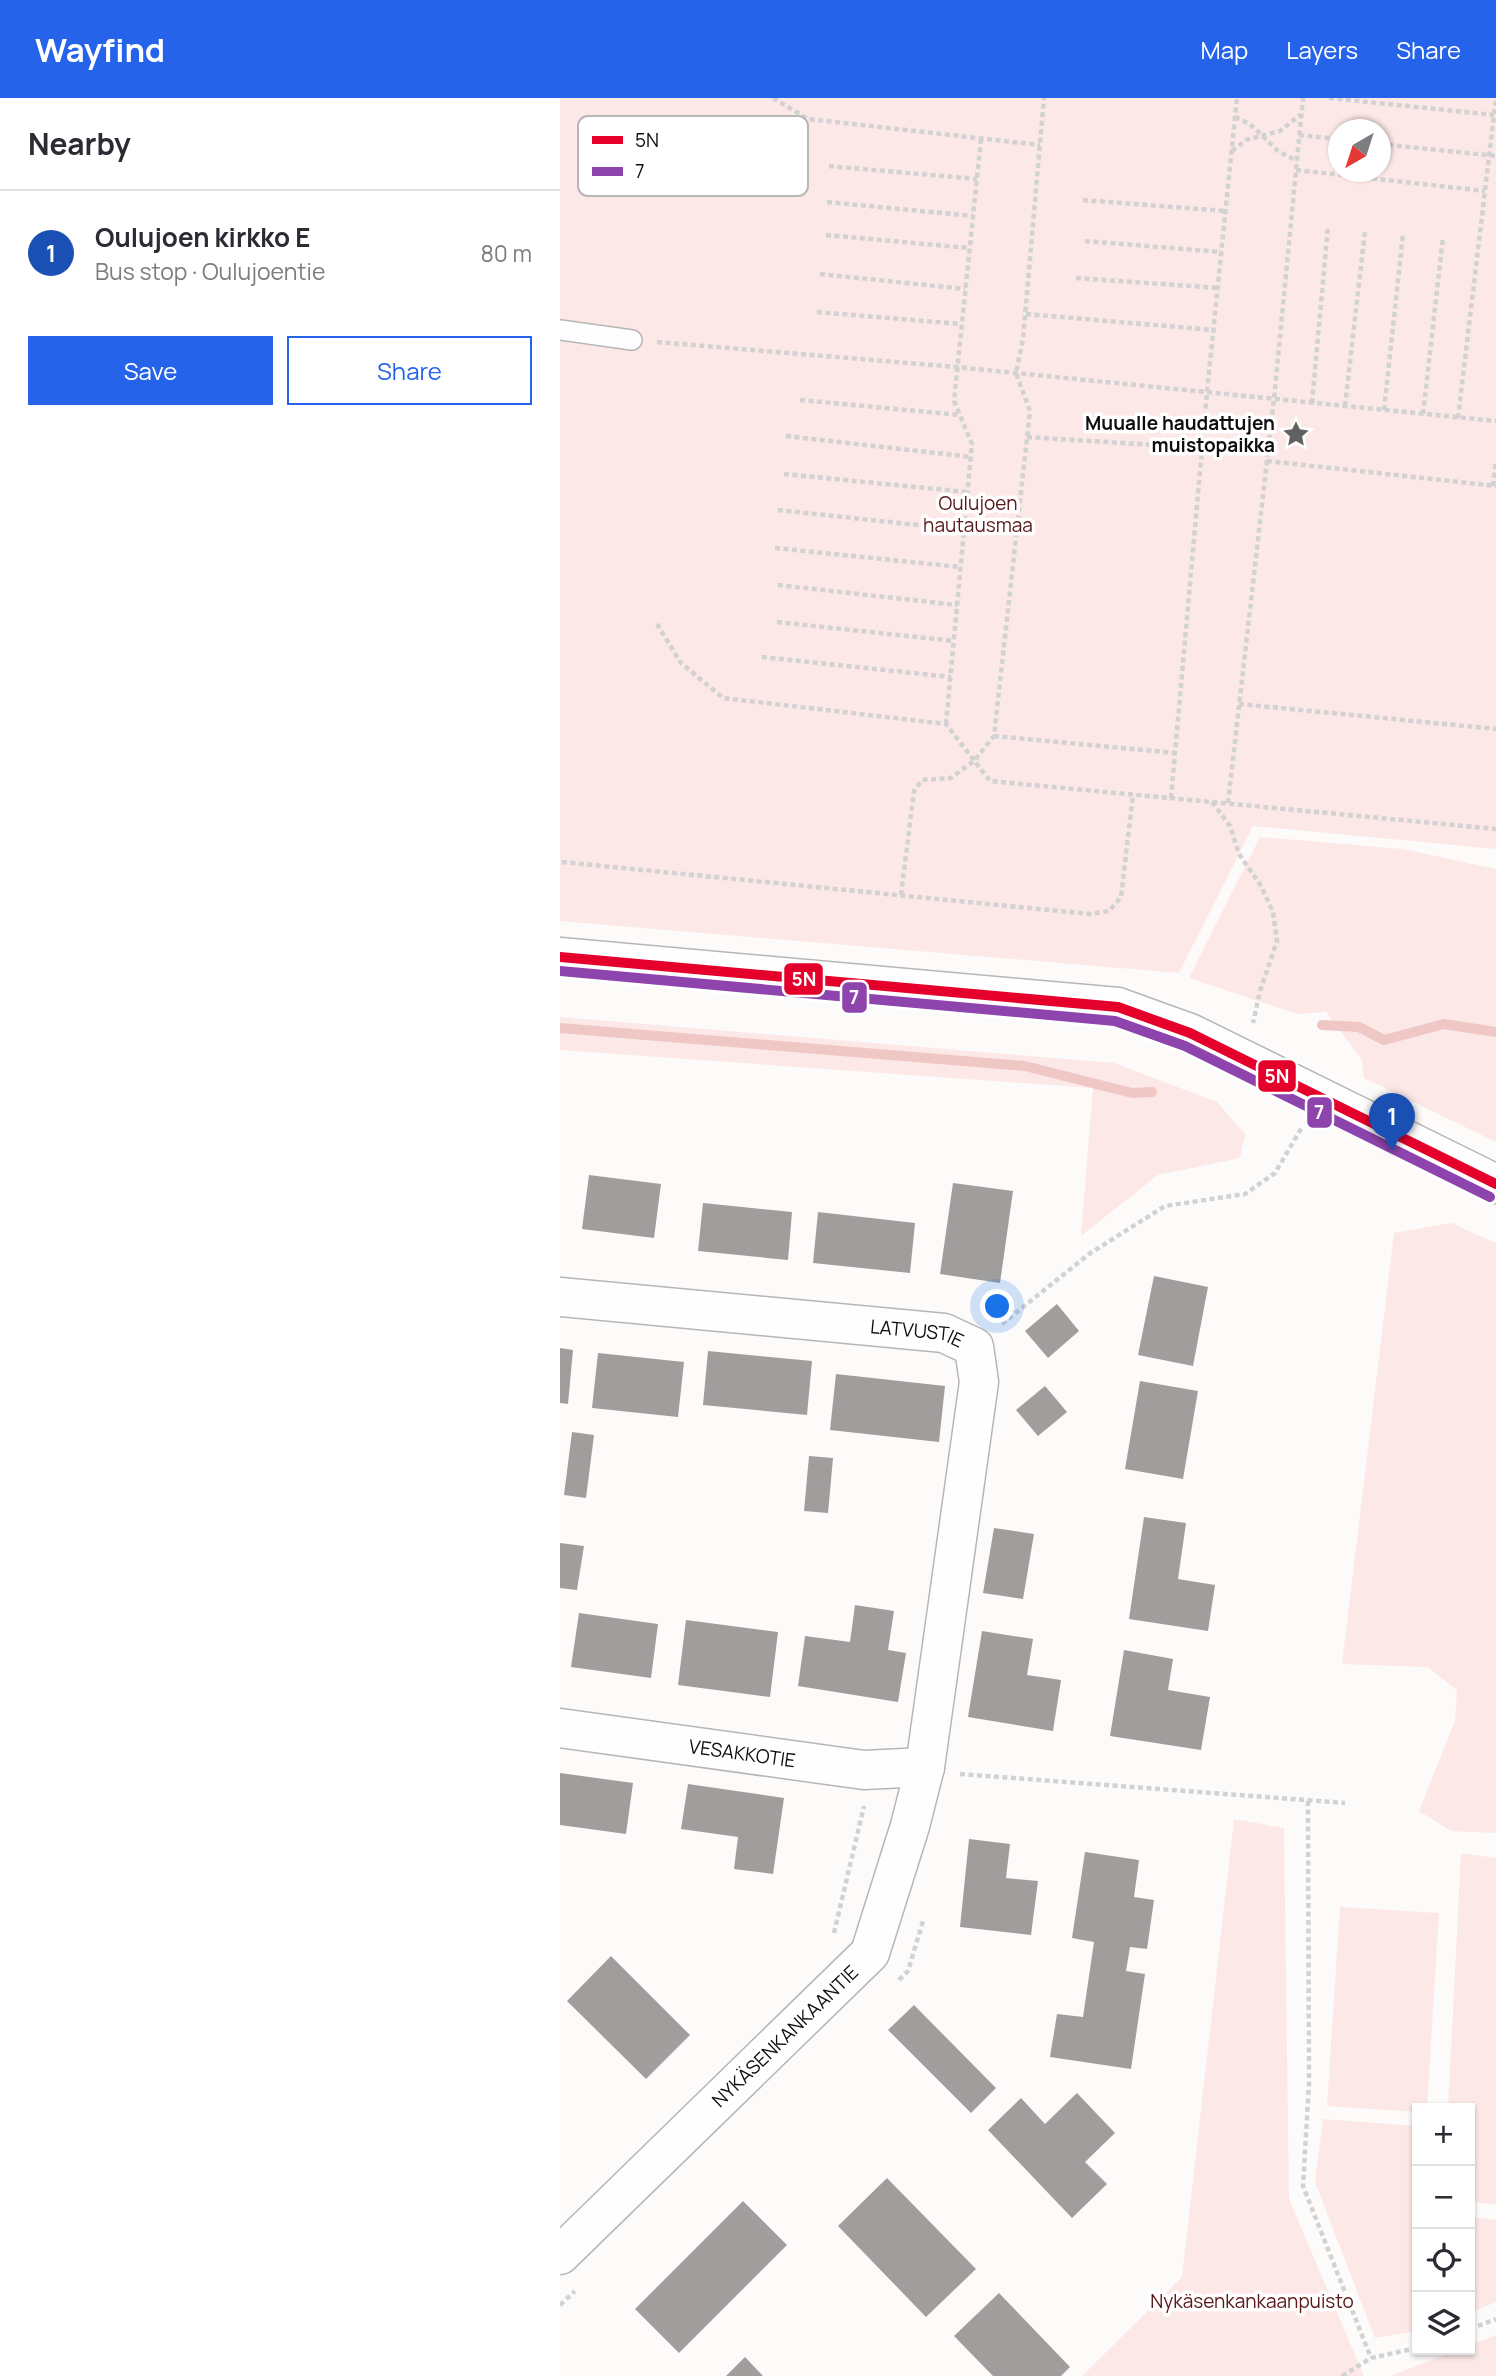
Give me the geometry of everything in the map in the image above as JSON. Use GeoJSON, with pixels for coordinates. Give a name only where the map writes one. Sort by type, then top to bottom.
{"type":"FeatureCollection","features":[{"type":"Feature","properties":{"kind":"street"},"geometry":{"type":"LineString","coordinates":[[560,957],[1118,1007],[1190,1033],[1496,1184]]}},
{"type":"Feature","properties":{"kind":"street","name":"LATVUSTIE"},"geometry":{"type":"LineString","coordinates":[[560,1297],[944,1333],[974,1347],[979,1382],[926,1757]]}},
{"type":"Feature","properties":{"kind":"street","name":"VESAKKOTIE"},"geometry":{"type":"LineString","coordinates":[[560,1727],[864,1770],[926,1757]]}},
{"type":"Feature","properties":{"kind":"street","name":"NYKÄSENKANKAANTIE"},"geometry":{"type":"LineString","coordinates":[[560,2255],[870,1953],[910,1826],[926,1757]]}},
{"type":"Feature","properties":{"kind":"lane"},"geometry":{"type":"LineString","coordinates":[[560,330],[632,340]]}},
{"type":"Feature","properties":{"kind":"path"},"geometry":{"type":"LineString","coordinates":[[773,98],[802,116]]}},
{"type":"Feature","properties":{"kind":"path"},"geometry":{"type":"LineString","coordinates":[[901,895],[914,791],[922,780],[951,778],[974,761],[994,736],[1030,411],[1016,373],[1026,314],[1044,98]]}},
{"type":"Feature","properties":{"kind":"path"},"geometry":{"type":"LineString","coordinates":[[1171,799],[1207,392],[1237,98]]}},
{"type":"Feature","properties":{"kind":"path"},"geometry":{"type":"LineString","coordinates":[[1228,803],[1274,399],[1303,98]]}},
{"type":"Feature","properties":{"kind":"path"},"geometry":{"type":"LineString","coordinates":[[1329,98],[1494,116]]}},
{"type":"Feature","properties":{"kind":"path"},"geometry":{"type":"LineString","coordinates":[[1458,418],[1496,98]]}},
{"type":"Feature","properties":{"kind":"path"},"geometry":{"type":"LineString","coordinates":[[1231,151],[1246,140],[1280,131],[1301,114]]}},
{"type":"Feature","properties":{"kind":"path"},"geometry":{"type":"LineString","coordinates":[[1235,117],[1250,124],[1278,151],[1297,161]]}},
{"type":"Feature","properties":{"kind":"path"},"geometry":{"type":"LineString","coordinates":[[808,119],[1040,145]]}},
{"type":"Feature","properties":{"kind":"path"},"geometry":{"type":"LineString","coordinates":[[1299,135],[1328,138]]}},
{"type":"Feature","properties":{"kind":"path"},"geometry":{"type":"LineString","coordinates":[[981,139],[956,367],[954,401],[972,444],[946,724],[990,781],[1496,829]]}},
{"type":"Feature","properties":{"kind":"path"},"geometry":{"type":"LineString","coordinates":[[1391,145],[1496,156]]}},
{"type":"Feature","properties":{"kind":"path"},"geometry":{"type":"LineString","coordinates":[[829,166],[977,179]]}},
{"type":"Feature","properties":{"kind":"path"},"geometry":{"type":"LineString","coordinates":[[1296,170],[1485,191]]}},
{"type":"Feature","properties":{"kind":"path"},"geometry":{"type":"LineString","coordinates":[[1083,200],[1226,211]]}},
{"type":"Feature","properties":{"kind":"path"},"geometry":{"type":"LineString","coordinates":[[827,202],[973,216]]}},
{"type":"Feature","properties":{"kind":"path"},"geometry":{"type":"LineString","coordinates":[[1312,403],[1328,227]]}},
{"type":"Feature","properties":{"kind":"path"},"geometry":{"type":"LineString","coordinates":[[1345,406],[1365,231]]}},
{"type":"Feature","properties":{"kind":"path"},"geometry":{"type":"LineString","coordinates":[[1384,410],[1403,234]]}},
{"type":"Feature","properties":{"kind":"path"},"geometry":{"type":"LineString","coordinates":[[826,235],[970,248]]}},
{"type":"Feature","properties":{"kind":"path"},"geometry":{"type":"LineString","coordinates":[[1423,414],[1443,237]]}},
{"type":"Feature","properties":{"kind":"path"},"geometry":{"type":"LineString","coordinates":[[1086,241],[1221,252]]}},
{"type":"Feature","properties":{"kind":"path"},"geometry":{"type":"LineString","coordinates":[[820,274],[965,289]]}},
{"type":"Feature","properties":{"kind":"path"},"geometry":{"type":"LineString","coordinates":[[1076,278],[1218,288]]}},
{"type":"Feature","properties":{"kind":"path"},"geometry":{"type":"LineString","coordinates":[[817,312],[961,324]]}},
{"type":"Feature","properties":{"kind":"path"},"geometry":{"type":"LineString","coordinates":[[1026,314],[1214,330]]}},
{"type":"Feature","properties":{"kind":"path"},"geometry":{"type":"LineString","coordinates":[[632,340],[956,367],[1496,421]]}},
{"type":"Feature","properties":{"kind":"path"},"geometry":{"type":"LineString","coordinates":[[800,400],[960,415]]}},
{"type":"Feature","properties":{"kind":"path"},"geometry":{"type":"LineString","coordinates":[[786,436],[971,457]]}},
{"type":"Feature","properties":{"kind":"path"},"geometry":{"type":"LineString","coordinates":[[1027,437],[1202,448]]}},
{"type":"Feature","properties":{"kind":"path"},"geometry":{"type":"LineString","coordinates":[[1267,461],[1495,486],[1496,461]]}},
{"type":"Feature","properties":{"kind":"path"},"geometry":{"type":"LineString","coordinates":[[784,474],[967,492]]}},
{"type":"Feature","properties":{"kind":"path"},"geometry":{"type":"LineString","coordinates":[[778,510],[964,530]]}},
{"type":"Feature","properties":{"kind":"path"},"geometry":{"type":"LineString","coordinates":[[775,548],[960,567]]}},
{"type":"Feature","properties":{"kind":"path"},"geometry":{"type":"LineString","coordinates":[[778,585],[957,605]]}},
{"type":"Feature","properties":{"kind":"path"},"geometry":{"type":"LineString","coordinates":[[776,622],[954,641]]}},
{"type":"Feature","properties":{"kind":"path"},"geometry":{"type":"LineString","coordinates":[[657,624],[681,663],[723,698],[946,724]]}},
{"type":"Feature","properties":{"kind":"path"},"geometry":{"type":"LineString","coordinates":[[762,657],[951,677]]}},
{"type":"Feature","properties":{"kind":"path"},"geometry":{"type":"LineString","coordinates":[[1239,704],[1496,729]]}},
{"type":"Feature","properties":{"kind":"path"},"geometry":{"type":"LineString","coordinates":[[994,736],[1175,752]]}},
{"type":"Feature","properties":{"kind":"path"},"geometry":{"type":"LineString","coordinates":[[562,862],[1090,914],[1109,911],[1121,897],[1133,795]]}},
{"type":"Feature","properties":{"kind":"path"},"geometry":{"type":"LineString","coordinates":[[1212,802],[1230,826],[1240,853],[1261,886],[1273,912],[1277,941],[1260,991],[1252,1028]]}},
{"type":"Feature","properties":{"kind":"path"},"geometry":{"type":"LineString","coordinates":[[974,1347],[1089,1254],[1165,1206],[1245,1194],[1275,1173],[1307,1119]]}},
{"type":"Feature","properties":{"kind":"path"},"geometry":{"type":"LineString","coordinates":[[926,1757],[946,1758],[953,1773],[1345,1803]]}},
{"type":"Feature","properties":{"kind":"path"},"geometry":{"type":"LineString","coordinates":[[833,1937],[864,1812],[864,1770]]}},
{"type":"Feature","properties":{"kind":"path"},"geometry":{"type":"LineString","coordinates":[[1308,1801],[1309,2083],[1303,2186],[1371,2358]]}},
{"type":"Feature","properties":{"kind":"path"},"geometry":{"type":"LineString","coordinates":[[1475,2327],[1496,2319]]}},
{"type":"Feature","properties":{"kind":"path"},"geometry":{"type":"LineString","coordinates":[[1342,2376],[1371,2358],[1412,2349]]}},
{"type":"Feature","properties":{"kind":"green space","name":"Oulujoen hautausmaa"},"geometry":{"type":"Polygon","coordinates":[[[560,98],[1496,98],[1496,849],[1253,826],[1179,973],[560,921],[560,98]]]}},
{"type":"Feature","properties":{"kind":"green space"},"geometry":{"type":"Polygon","coordinates":[[[1260,837],[1403,849],[1496,869],[1496,1142],[1364,1078],[1362,1060],[1326,1012],[1297,1014],[1189,978],[1260,837]]]}},
{"type":"Feature","properties":{"kind":"green space"},"geometry":{"type":"Polygon","coordinates":[[[560,1017],[1114,1063],[1217,1102],[1245,1134],[1240,1158],[1158,1175],[1081,1236],[1093,1088],[560,1050],[560,1017]]]}},
{"type":"Feature","properties":{"kind":"green space"},"geometry":{"type":"Polygon","coordinates":[[[1451,1223],[1496,1243],[1496,1833],[1451,1831],[1419,1811],[1455,1721],[1457,1690],[1428,1667],[1342,1664],[1394,1233],[1451,1223]]]}},
{"type":"Feature","properties":{"kind":"green space","name":"Nykäsenkankaanpuisto"},"geometry":{"type":"Polygon","coordinates":[[[1234,1819],[1284,1828],[1289,2199],[1364,2376],[1082,2376],[1182,2277],[1234,1819]]]}},
{"type":"Feature","properties":{"kind":"green space"},"geometry":{"type":"Polygon","coordinates":[[[1461,1853],[1496,1858],[1496,2204],[1475,2202],[1475,2103],[1448,2103],[1461,1853]]]}},
{"type":"Feature","properties":{"kind":"green space"},"geometry":{"type":"Polygon","coordinates":[[[1340,1907],[1439,1913],[1427,2103],[1412,2103],[1412,2112],[1327,2106],[1340,1907]]]}},
{"type":"Feature","properties":{"kind":"green space"},"geometry":{"type":"Polygon","coordinates":[[[1323,2119],[1412,2126],[1412,2332],[1375,2338],[1315,2182],[1323,2119]]]}},
{"type":"Feature","properties":{"kind":"green space"},"geometry":{"type":"Polygon","coordinates":[[[1475,2218],[1496,2220],[1496,2302],[1475,2311],[1475,2218]]]}},
{"type":"Feature","properties":{"kind":"green space"},"geometry":{"type":"Polygon","coordinates":[[[1496,2335],[1496,2376],[1390,2376],[1445,2355],[1475,2355],[1475,2343],[1496,2335]]]}},
{"type":"Feature","properties":{"kind":"building"},"geometry":{"type":"Polygon","coordinates":[[[589,1175],[661,1184],[654,1238],[582,1229],[589,1175]]]}},
{"type":"Feature","properties":{"kind":"building"},"geometry":{"type":"Polygon","coordinates":[[[953,1183],[1013,1191],[1000,1283],[940,1274],[953,1183]]]}},
{"type":"Feature","properties":{"kind":"building"},"geometry":{"type":"Polygon","coordinates":[[[703,1203],[792,1212],[788,1260],[698,1251],[703,1203]]]}},
{"type":"Feature","properties":{"kind":"building"},"geometry":{"type":"Polygon","coordinates":[[[818,1212],[915,1223],[910,1273],[813,1263],[818,1212]]]}},
{"type":"Feature","properties":{"kind":"building"},"geometry":{"type":"Polygon","coordinates":[[[1154,1276],[1208,1287],[1193,1366],[1138,1355],[1154,1276]]]}},
{"type":"Feature","properties":{"kind":"building"},"geometry":{"type":"Polygon","coordinates":[[[1057,1304],[1079,1331],[1048,1358],[1025,1331],[1057,1304]]]}},
{"type":"Feature","properties":{"kind":"building"},"geometry":{"type":"Polygon","coordinates":[[[560,1348],[573,1350],[568,1404],[560,1403],[560,1348]]]}},
{"type":"Feature","properties":{"kind":"building"},"geometry":{"type":"Polygon","coordinates":[[[708,1351],[812,1361],[807,1415],[703,1405],[708,1351]]]}},
{"type":"Feature","properties":{"kind":"building"},"geometry":{"type":"Polygon","coordinates":[[[598,1353],[684,1362],[678,1417],[592,1408],[598,1353]]]}},
{"type":"Feature","properties":{"kind":"building"},"geometry":{"type":"Polygon","coordinates":[[[836,1374],[945,1386],[939,1442],[830,1430],[836,1374]]]}},
{"type":"Feature","properties":{"kind":"building"},"geometry":{"type":"Polygon","coordinates":[[[1140,1381],[1198,1391],[1183,1479],[1125,1469],[1140,1381]]]}},
{"type":"Feature","properties":{"kind":"building"},"geometry":{"type":"Polygon","coordinates":[[[1045,1386],[1067,1412],[1038,1436],[1016,1410],[1045,1386]]]}},
{"type":"Feature","properties":{"kind":"building"},"geometry":{"type":"Polygon","coordinates":[[[572,1432],[594,1435],[586,1498],[564,1495],[572,1432]]]}},
{"type":"Feature","properties":{"kind":"building"},"geometry":{"type":"Polygon","coordinates":[[[809,1456],[833,1458],[828,1513],[804,1511],[809,1456]]]}},
{"type":"Feature","properties":{"kind":"building"},"geometry":{"type":"Polygon","coordinates":[[[1144,1517],[1186,1523],[1178,1579],[1215,1585],[1208,1631],[1129,1619],[1144,1517]]]}},
{"type":"Feature","properties":{"kind":"building"},"geometry":{"type":"Polygon","coordinates":[[[994,1528],[1034,1534],[1023,1599],[983,1593],[994,1528]]]}},
{"type":"Feature","properties":{"kind":"building"},"geometry":{"type":"Polygon","coordinates":[[[560,1543],[584,1546],[577,1590],[560,1588],[560,1543]]]}},
{"type":"Feature","properties":{"kind":"building"},"geometry":{"type":"Polygon","coordinates":[[[855,1605],[894,1611],[888,1650],[906,1653],[898,1702],[798,1686],[805,1636],[850,1642],[855,1605]]]}},
{"type":"Feature","properties":{"kind":"building"},"geometry":{"type":"Polygon","coordinates":[[[579,1613],[658,1624],[651,1678],[571,1667],[579,1613]]]}},
{"type":"Feature","properties":{"kind":"building"},"geometry":{"type":"Polygon","coordinates":[[[686,1620],[778,1632],[770,1697],[678,1685],[686,1620]]]}},
{"type":"Feature","properties":{"kind":"building"},"geometry":{"type":"Polygon","coordinates":[[[982,1631],[1033,1639],[1027,1675],[1061,1680],[1053,1731],[968,1717],[982,1631]]]}},
{"type":"Feature","properties":{"kind":"building"},"geometry":{"type":"Polygon","coordinates":[[[1124,1650],[1173,1659],[1168,1690],[1210,1697],[1201,1750],[1110,1736],[1124,1650]]]}},
{"type":"Feature","properties":{"kind":"building"},"geometry":{"type":"Polygon","coordinates":[[[560,1773],[633,1783],[626,1834],[560,1825],[560,1773]]]}},
{"type":"Feature","properties":{"kind":"building"},"geometry":{"type":"Polygon","coordinates":[[[688,1784],[784,1798],[773,1874],[734,1869],[738,1837],[681,1829],[688,1784]]]}},
{"type":"Feature","properties":{"kind":"building"},"geometry":{"type":"Polygon","coordinates":[[[969,1839],[1010,1844],[1006,1878],[1038,1881],[1031,1935],[960,1927],[969,1839]]]}},
{"type":"Feature","properties":{"kind":"building"},"geometry":{"type":"Polygon","coordinates":[[[1085,1852],[1139,1860],[1134,1897],[1154,1900],[1147,1949],[1130,1947],[1126,1971],[1145,1974],[1131,2069],[1050,2057],[1057,2014],[1083,2017],[1094,1942],[1072,1938],[1085,1852]]]}},
{"type":"Feature","properties":{"kind":"building"},"geometry":{"type":"Polygon","coordinates":[[[611,1956],[690,2035],[646,2079],[567,2001],[611,1956]]]}},
{"type":"Feature","properties":{"kind":"building"},"geometry":{"type":"Polygon","coordinates":[[[914,2005],[996,2088],[971,2113],[888,2030],[914,2005]]]}},
{"type":"Feature","properties":{"kind":"building"},"geometry":{"type":"Polygon","coordinates":[[[1077,2093],[1115,2133],[1085,2162],[1107,2184],[1072,2218],[988,2130],[1021,2098],[1045,2124],[1077,2093]]]}},
{"type":"Feature","properties":{"kind":"building"},"geometry":{"type":"Polygon","coordinates":[[[887,2178],[976,2269],[926,2317],[838,2226],[887,2178]]]}},
{"type":"Feature","properties":{"kind":"building"},"geometry":{"type":"Polygon","coordinates":[[[743,2201],[787,2245],[679,2353],[635,2309],[743,2201]]]}},
{"type":"Feature","properties":{"kind":"building"},"geometry":{"type":"Polygon","coordinates":[[[999,2293],[1070,2367],[1061,2376],[993,2376],[954,2336],[999,2293]]]}},
{"type":"Feature","properties":{"kind":"building"},"geometry":{"type":"Polygon","coordinates":[[[745,2357],[763,2376],[726,2376],[745,2357]]]}},
{"type":"Feature","properties":{"kind":"waterway"},"geometry":{"type":"LineString","coordinates":[[1322,1025],[1359,1027],[1384,1040],[1444,1024],[1496,1032]]}},
{"type":"Feature","properties":{"kind":"waterway"},"geometry":{"type":"LineString","coordinates":[[560,1028],[1025,1066],[1132,1093],[1152,1092]]}},
{"type":"Feature","properties":{"kind":"transit line","name":"5N"},"geometry":{"type":"LineString","coordinates":[[560,957],[1118,1007],[1190,1033],[1496,1184]]}},
{"type":"Feature","properties":{"kind":"transit line","name":"7"},"geometry":{"type":"LineString","coordinates":[[560,971],[1115,1021],[1185,1046],[1490,1197]]}},
{"type":"Feature","properties":{"kind":"place","name":"Muualle haudattujen muistopaikka"},"geometry":{"type":"Point","coordinates":[1296,434]}},
{"type":"Feature","properties":{"kind":"place","name":"Oulujoen kirkko E"},"geometry":{"type":"Point","coordinates":[1392,1151]}}]}
